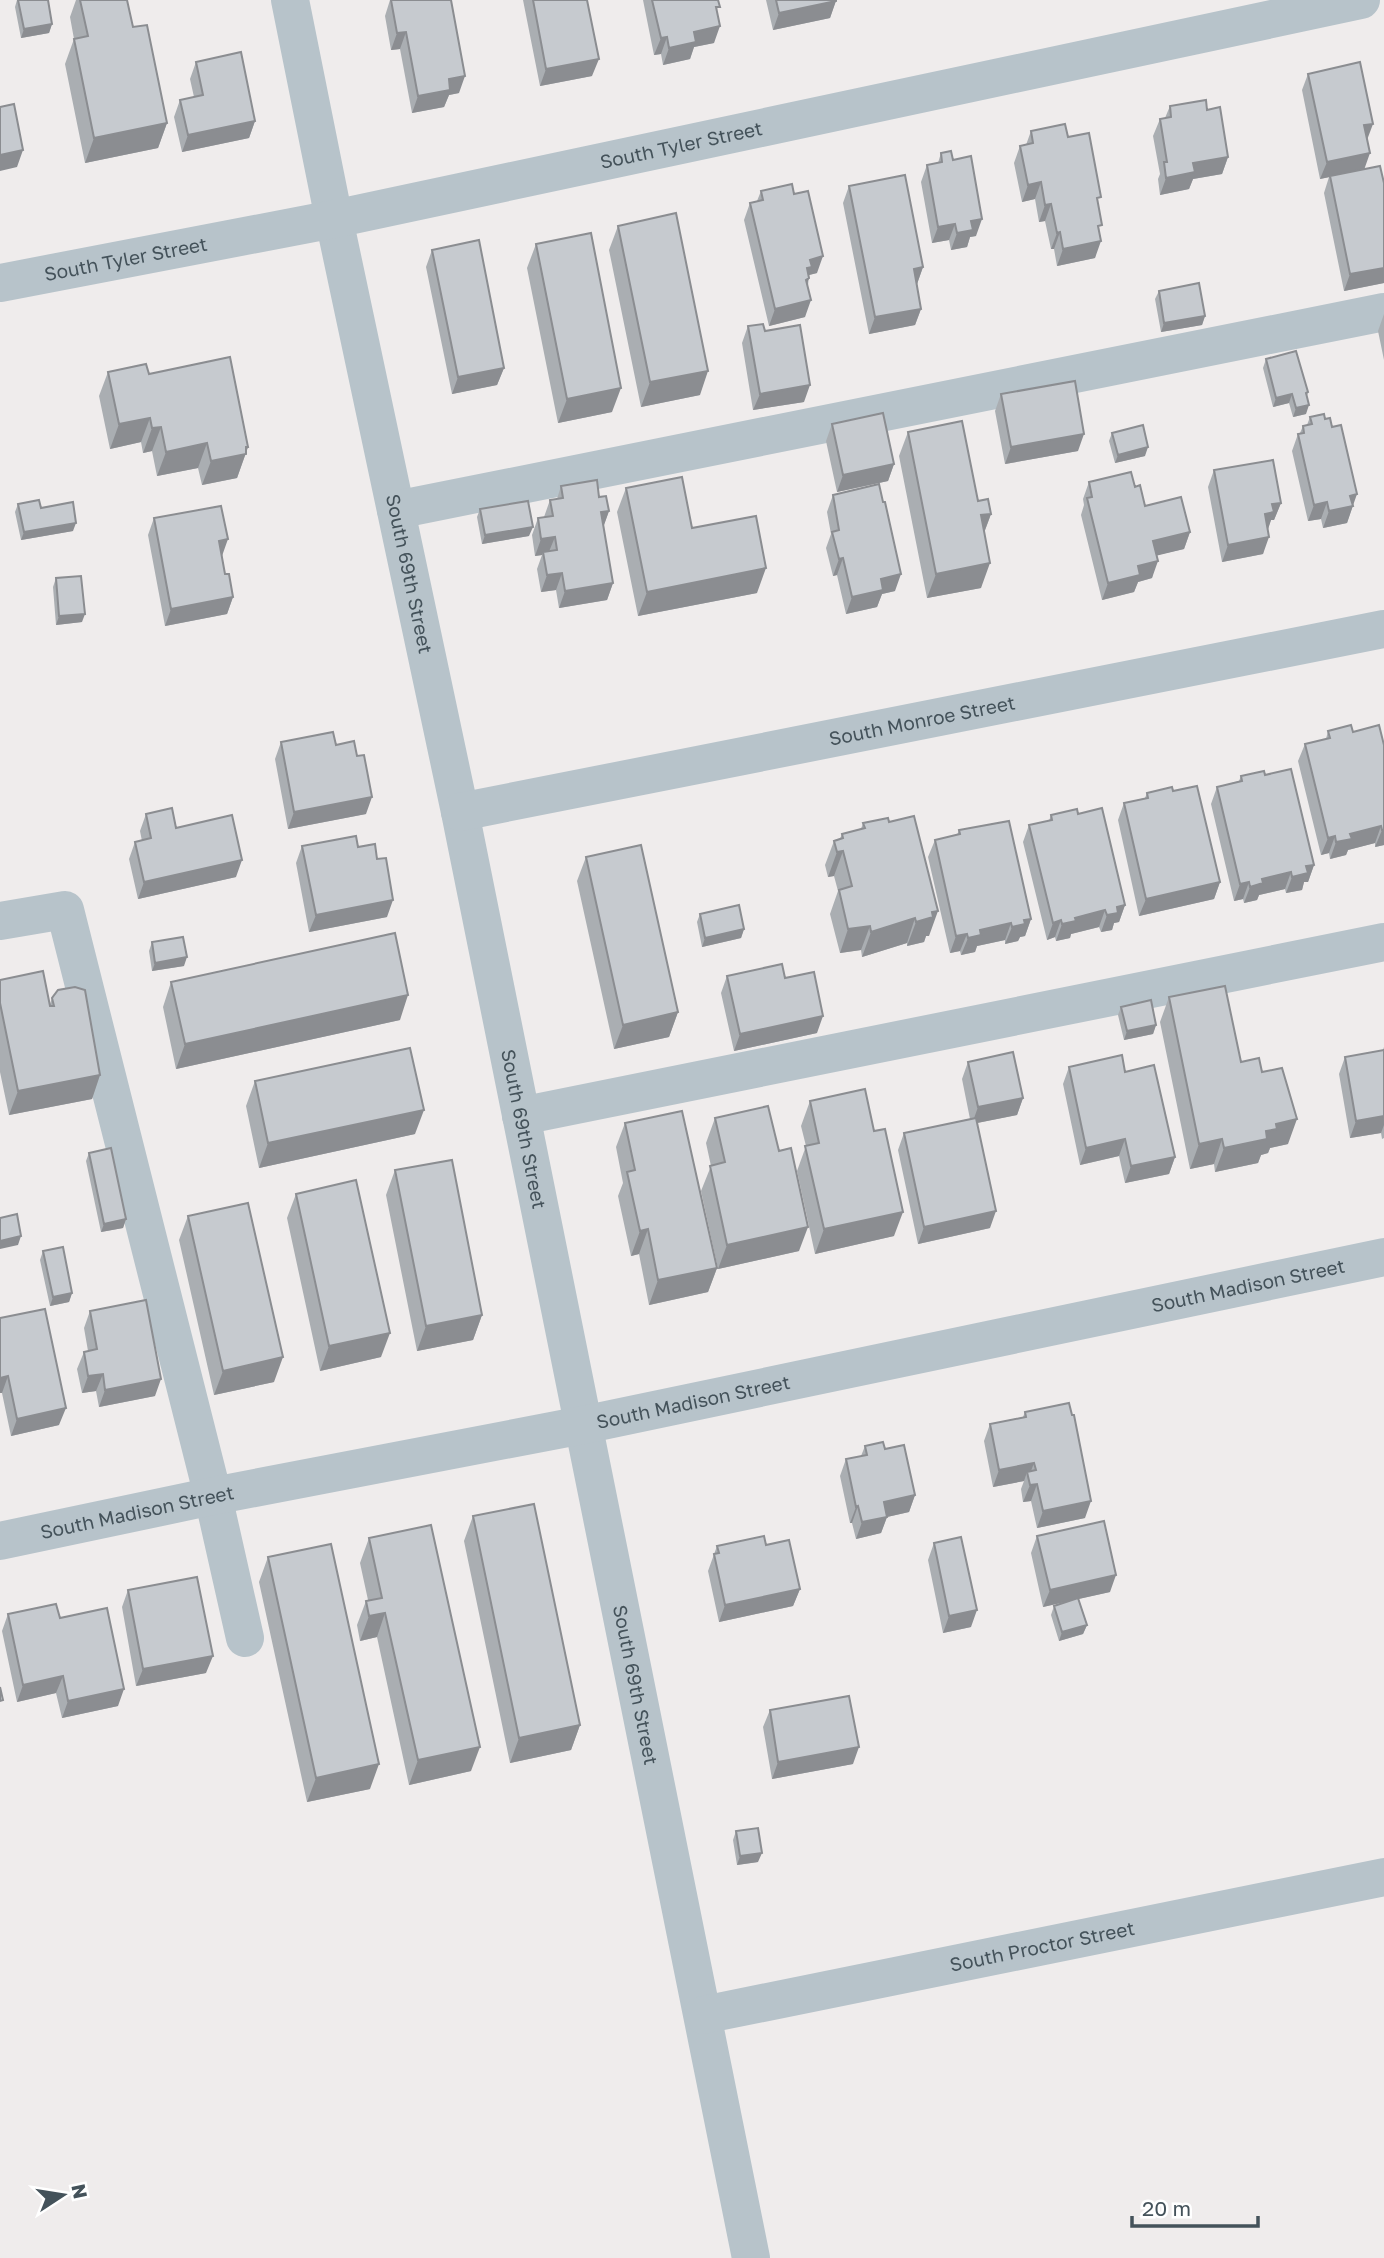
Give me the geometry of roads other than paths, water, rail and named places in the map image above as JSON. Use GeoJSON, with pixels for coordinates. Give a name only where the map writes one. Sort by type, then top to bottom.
{"type":"FeatureCollection","features":[{"type":"Feature","properties":{"kind":"street","name":"South 69th Street"},"geometry":{"type":"LineString","coordinates":[[290,0],[460,811],[751,2258]]}},
{"type":"Feature","properties":{"kind":"street","name":"South Tyler Street"},"geometry":{"type":"LineString","coordinates":[[0,283],[334,219],[1361,0]]}},
{"type":"Feature","properties":{"kind":"street"},"geometry":{"type":"LineString","coordinates":[[396,510],[1384,312]]}},
{"type":"Feature","properties":{"kind":"street","name":"South Monroe Street"},"geometry":{"type":"LineString","coordinates":[[460,811],[1384,629]]}},
{"type":"Feature","properties":{"kind":"street"},"geometry":{"type":"LineString","coordinates":[[0,922],[65,910],[213,1496],[245,1638]]}},
{"type":"Feature","properties":{"kind":"street"},"geometry":{"type":"LineString","coordinates":[[521,1116],[1384,942]]}},
{"type":"Feature","properties":{"kind":"street","name":"South Madison Street"},"geometry":{"type":"LineString","coordinates":[[0,1541],[213,1496],[583,1424],[1384,1257]]}},
{"type":"Feature","properties":{"kind":"street","name":"South Proctor Street"},"geometry":{"type":"LineString","coordinates":[[703,2015],[1384,1877]]}}]}
